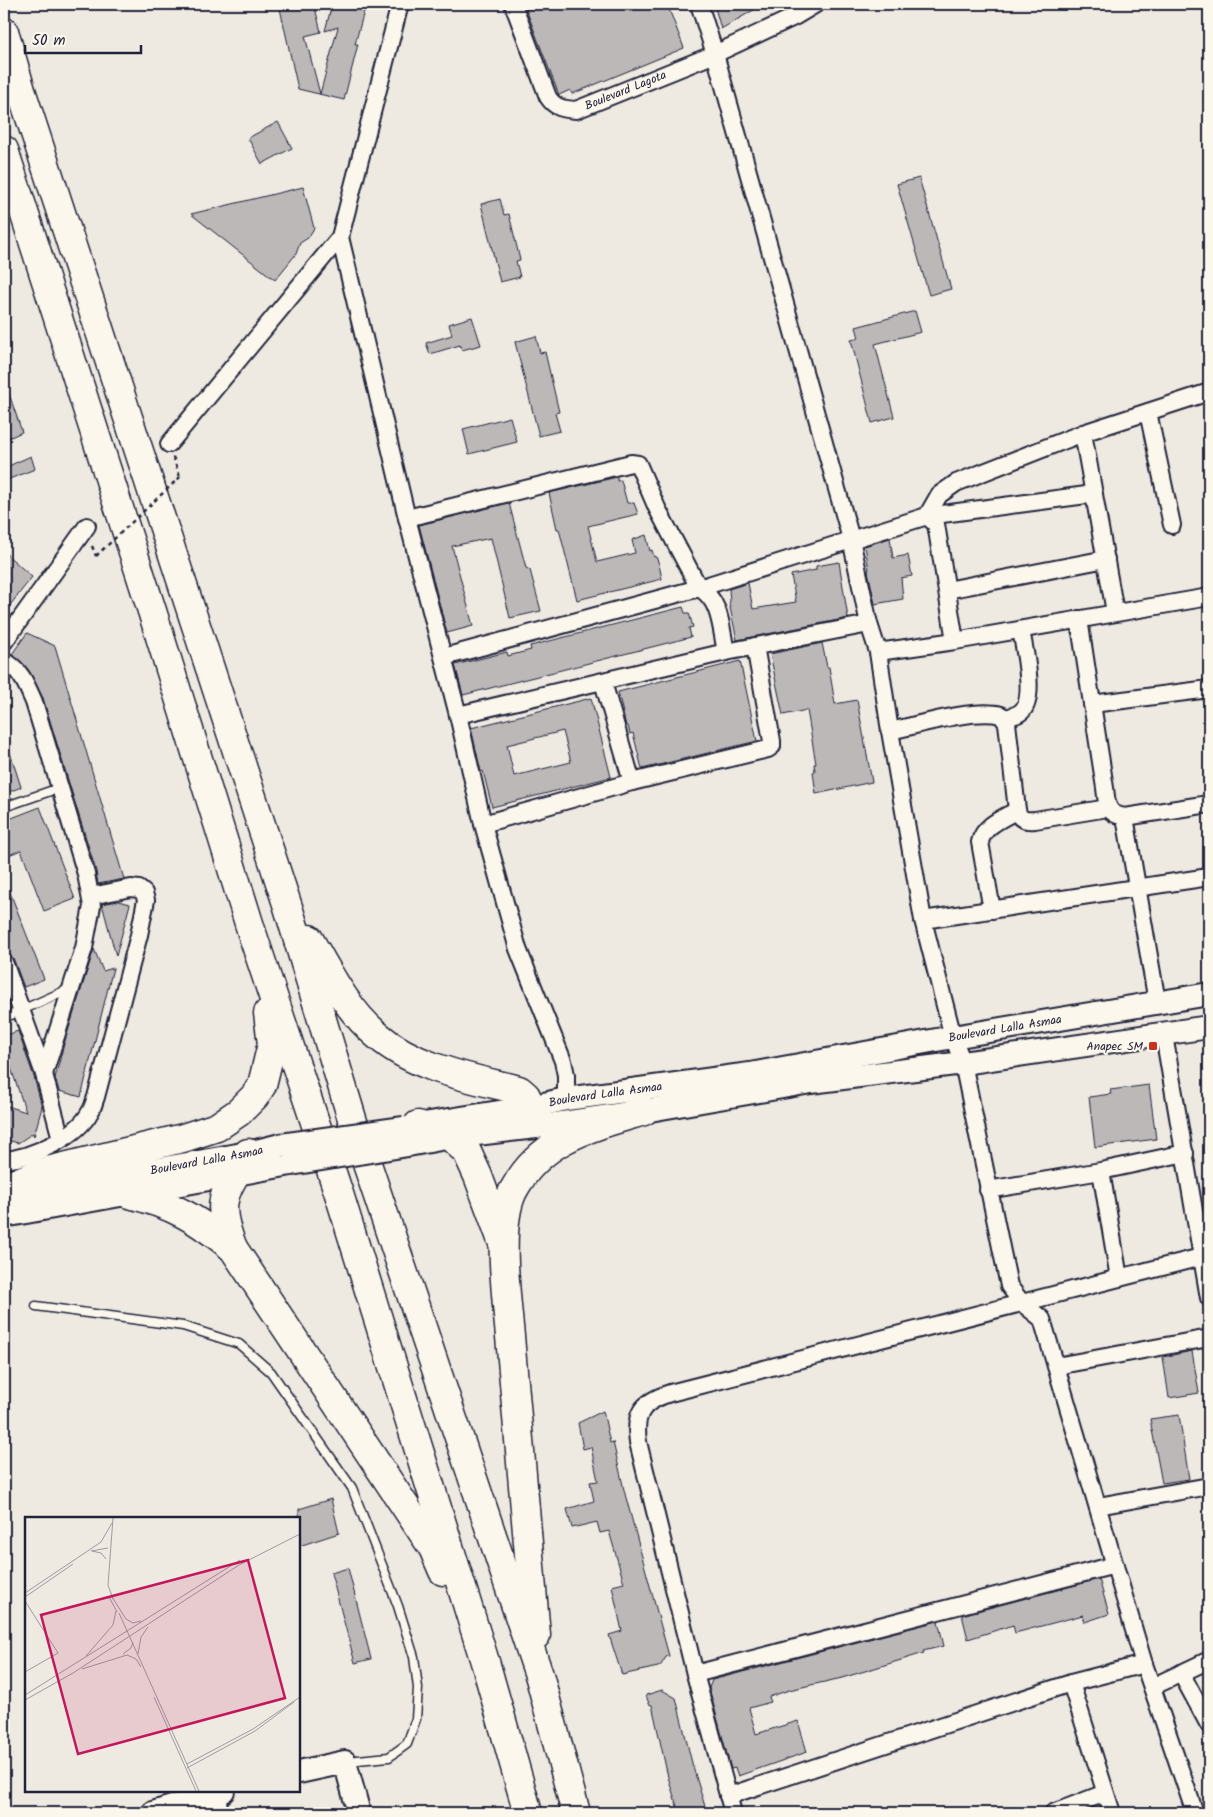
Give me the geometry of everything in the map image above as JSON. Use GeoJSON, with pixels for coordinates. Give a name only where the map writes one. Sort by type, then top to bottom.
{"type":"FeatureCollection","features":[{"type":"Feature","properties":{"kind":"highway"},"geometry":{"type":"LineString","coordinates":[[4,31],[23,96],[288,908],[353,1122],[540,1678],[576,1813]]}},
{"type":"Feature","properties":{"kind":"highway"},"geometry":{"type":"LineString","coordinates":[[4,150],[252,933],[340,1197],[486,1665],[528,1813]]}},
{"type":"Feature","properties":{"kind":"highway"},"geometry":{"type":"LineString","coordinates":[[288,908],[349,1004],[378,1036],[398,1050],[447,1071],[519,1090],[526,1096],[534,1117]]}},
{"type":"Feature","properties":{"kind":"highway"},"geometry":{"type":"LineString","coordinates":[[4,1191],[13,1184],[42,1172],[183,1138],[217,1127],[239,1112],[255,1096],[262,1085],[272,1044],[270,1024],[252,933]]}},
{"type":"Feature","properties":{"kind":"highway"},"geometry":{"type":"LineString","coordinates":[[540,1678],[503,1245],[508,1203],[525,1174],[537,1160],[564,1138],[644,1111]]}},
{"type":"Feature","properties":{"kind":"highway"},"geometry":{"type":"LineString","coordinates":[[410,1133],[451,1137],[462,1146],[471,1159],[503,1245]]}},
{"type":"Feature","properties":{"kind":"highway"},"geometry":{"type":"LineString","coordinates":[[242,1164],[225,1192],[223,1202],[225,1229],[232,1248],[433,1548],[486,1665]]}},
{"type":"Feature","properties":{"kind":"highway"},"geometry":{"type":"LineString","coordinates":[[129,1194],[152,1200],[180,1211],[196,1220],[232,1248]]}},
{"type":"Feature","properties":{"kind":"main road","name":"Boulevard Lalla Asmaa"},"geometry":{"type":"LineString","coordinates":[[451,1137],[534,1117],[566,1099],[750,1074],[953,1037],[1209,994]]}},
{"type":"Feature","properties":{"kind":"main road","name":"Boulevard Lalla Asmaa"},"geometry":{"type":"LineString","coordinates":[[4,1216],[129,1194],[242,1164],[410,1133],[534,1117],[644,1111],[811,1082],[963,1063],[1209,1027]]}},
{"type":"Feature","properties":{"kind":"main road","name":"Boulevard Lalla Asmaa"},"geometry":{"type":"LineString","coordinates":[[4,1197],[242,1164]]}},
{"type":"Feature","properties":{"kind":"main road"},"geometry":{"type":"LineString","coordinates":[[300,1772],[345,1762],[359,1813]]}},
{"type":"Feature","properties":{"kind":"main road"},"geometry":{"type":"LineString","coordinates":[[153,1813],[220,1799]]}},
{"type":"Feature","properties":{"kind":"street"},"geometry":{"type":"LineString","coordinates":[[169,444],[340,237],[400,4]]}},
{"type":"Feature","properties":{"kind":"street","name":"Boulevard Lagota"},"geometry":{"type":"LineString","coordinates":[[513,4],[548,97],[554,106],[576,110],[715,54],[796,16],[816,4]]}},
{"type":"Feature","properties":{"kind":"street"},"geometry":{"type":"LineString","coordinates":[[699,4],[715,54],[851,539],[878,652],[923,920],[953,1037],[963,1063],[1009,1286],[1022,1303],[1042,1318],[1144,1664],[1195,1813]]}},
{"type":"Feature","properties":{"kind":"street"},"geometry":{"type":"LineString","coordinates":[[340,237],[408,518],[444,657],[483,824],[518,949],[563,1061],[566,1075],[566,1099]]}},
{"type":"Feature","properties":{"kind":"street"},"geometry":{"type":"LineString","coordinates":[[927,516],[938,495],[956,483],[1083,433],[1209,392]]}},
{"type":"Feature","properties":{"kind":"street"},"geometry":{"type":"LineString","coordinates":[[1148,412],[1172,524]]}},
{"type":"Feature","properties":{"kind":"street"},"geometry":{"type":"LineString","coordinates":[[1083,433],[1115,612]]}},
{"type":"Feature","properties":{"kind":"street"},"geometry":{"type":"LineString","coordinates":[[408,518],[536,485],[634,463],[638,464],[657,508],[699,588],[708,593],[714,601],[726,652]]}},
{"type":"Feature","properties":{"kind":"street"},"geometry":{"type":"LineString","coordinates":[[444,657],[699,588],[927,516],[1094,494]]}},
{"type":"Feature","properties":{"kind":"street"},"geometry":{"type":"LineString","coordinates":[[927,516],[936,524],[955,641]]}},
{"type":"Feature","properties":{"kind":"street"},"geometry":{"type":"LineString","coordinates":[[4,642],[87,526]]}},
{"type":"Feature","properties":{"kind":"street"},"geometry":{"type":"LineString","coordinates":[[947,590],[1106,559]]}},
{"type":"Feature","properties":{"kind":"street"},"geometry":{"type":"LineString","coordinates":[[878,652],[955,641],[1209,597]]}},
{"type":"Feature","properties":{"kind":"street"},"geometry":{"type":"LineString","coordinates":[[1079,619],[1108,808],[1113,814],[1125,817],[1209,804]]}},
{"type":"Feature","properties":{"kind":"street"},"geometry":{"type":"LineString","coordinates":[[458,715],[726,652],[870,624]]}},
{"type":"Feature","properties":{"kind":"street"},"geometry":{"type":"LineString","coordinates":[[1004,718],[1014,716],[1022,711],[1029,696],[1027,668],[1020,630]]}},
{"type":"Feature","properties":{"kind":"street"},"geometry":{"type":"LineString","coordinates":[[483,824],[632,782],[768,749],[772,746],[771,736],[755,646]]}},
{"type":"Feature","properties":{"kind":"street"},"geometry":{"type":"LineString","coordinates":[[4,661],[13,665],[25,681],[32,695],[86,874],[92,906],[84,948],[44,1074]]}},
{"type":"Feature","properties":{"kind":"street"},"geometry":{"type":"LineString","coordinates":[[603,682],[632,782]]}},
{"type":"Feature","properties":{"kind":"street"},"geometry":{"type":"LineString","coordinates":[[1092,704],[1209,689]]}},
{"type":"Feature","properties":{"kind":"street"},"geometry":{"type":"LineString","coordinates":[[890,731],[977,713],[1001,715],[1007,723],[1016,810],[1021,818],[1028,820],[1108,808]]}},
{"type":"Feature","properties":{"kind":"street"},"geometry":{"type":"LineString","coordinates":[[992,910],[980,842],[981,837],[990,826],[1016,810]]}},
{"type":"Feature","properties":{"kind":"street"},"geometry":{"type":"LineString","coordinates":[[1125,817],[1157,1002]]}},
{"type":"Feature","properties":{"kind":"street"},"geometry":{"type":"LineString","coordinates":[[923,920],[1209,877]]}},
{"type":"Feature","properties":{"kind":"street"},"geometry":{"type":"LineString","coordinates":[[4,1160],[44,1149],[62,1139],[79,1126],[90,1113],[139,935],[146,900],[144,894],[139,889],[131,888],[91,896]]}},
{"type":"Feature","properties":{"kind":"street"},"geometry":{"type":"LineString","coordinates":[[4,962],[44,1074],[62,1139]]}},
{"type":"Feature","properties":{"kind":"street"},"geometry":{"type":"LineString","coordinates":[[1164,1034],[1206,1256],[1209,1298]]}},
{"type":"Feature","properties":{"kind":"street"},"geometry":{"type":"LineString","coordinates":[[988,1190],[1101,1171],[1185,1153]]}},
{"type":"Feature","properties":{"kind":"street"},"geometry":{"type":"LineString","coordinates":[[1101,1171],[1120,1278]]}},
{"type":"Feature","properties":{"kind":"street"},"geometry":{"type":"LineString","coordinates":[[733,1813],[695,1674],[638,1442],[636,1429],[638,1418],[643,1408],[656,1397],[670,1393],[1206,1256]]}},
{"type":"Feature","properties":{"kind":"street"},"geometry":{"type":"LineString","coordinates":[[1056,1366],[1209,1338]]}},
{"type":"Feature","properties":{"kind":"street"},"geometry":{"type":"LineString","coordinates":[[1098,1506],[1209,1486]]}},
{"type":"Feature","properties":{"kind":"street"},"geometry":{"type":"LineString","coordinates":[[695,1674],[1116,1565]]}},
{"type":"Feature","properties":{"kind":"street"},"geometry":{"type":"LineString","coordinates":[[1152,1687],[1209,1660]]}},
{"type":"Feature","properties":{"kind":"street"},"geometry":{"type":"LineString","coordinates":[[728,1796],[1071,1684],[1144,1664]]}},
{"type":"Feature","properties":{"kind":"street"},"geometry":{"type":"LineString","coordinates":[[1181,1673],[1209,1725]]}},
{"type":"Feature","properties":{"kind":"street"},"geometry":{"type":"LineString","coordinates":[[1071,1684],[1112,1813]]}},
{"type":"Feature","properties":{"kind":"street"},"geometry":{"type":"LineString","coordinates":[[1053,1813],[1105,1792]]}},
{"type":"Feature","properties":{"kind":"lane"},"geometry":{"type":"LineString","coordinates":[[4,807],[59,788]]}},
{"type":"Feature","properties":{"kind":"lane"},"geometry":{"type":"LineString","coordinates":[[4,1018],[71,989]]}},
{"type":"Feature","properties":{"kind":"lane"},"geometry":{"type":"LineString","coordinates":[[36,1306],[182,1326],[239,1344],[272,1372],[352,1488],[398,1606],[414,1657],[418,1688],[416,1719],[406,1744],[389,1757],[345,1762]]}},
{"type":"Feature","properties":{"kind":"path"},"geometry":{"type":"LineString","coordinates":[[96,556],[180,477],[169,444]]}},
{"type":"Feature","properties":{"kind":"building"},"geometry":{"type":"Polygon","coordinates":[[[279,4],[314,4],[321,32],[305,36],[320,94],[338,27],[325,31],[332,4],[366,4],[355,44],[358,44],[344,100],[298,89],[279,4]]]}},
{"type":"Feature","properties":{"kind":"building"},"geometry":{"type":"Polygon","coordinates":[[[524,4],[667,4],[684,48],[572,94],[570,90],[559,95],[524,4]]]}},
{"type":"Feature","properties":{"kind":"building"},"geometry":{"type":"Polygon","coordinates":[[[714,4],[764,4],[721,29],[714,4]]]}},
{"type":"Feature","properties":{"kind":"building"},"geometry":{"type":"Polygon","coordinates":[[[278,122],[292,148],[262,164],[248,138],[278,122]]]}},
{"type":"Feature","properties":{"kind":"building"},"geometry":{"type":"Polygon","coordinates":[[[919,178],[951,289],[929,295],[897,184],[919,178]]]}},
{"type":"Feature","properties":{"kind":"building"},"geometry":{"type":"Polygon","coordinates":[[[303,187],[314,228],[308,238],[300,243],[296,254],[275,280],[191,214],[303,187]]]}},
{"type":"Feature","properties":{"kind":"building"},"geometry":{"type":"Polygon","coordinates":[[[500,199],[504,215],[509,214],[520,260],[516,261],[520,277],[500,282],[481,204],[500,199]]]}},
{"type":"Feature","properties":{"kind":"building"},"geometry":{"type":"Polygon","coordinates":[[[915,311],[921,332],[875,344],[894,417],[872,423],[851,340],[859,338],[856,327],[915,311]]]}},
{"type":"Feature","properties":{"kind":"building"},"geometry":{"type":"Polygon","coordinates":[[[472,317],[481,345],[462,350],[460,345],[430,354],[426,343],[452,335],[449,324],[472,317]]]}},
{"type":"Feature","properties":{"kind":"building"},"geometry":{"type":"Polygon","coordinates":[[[536,336],[540,353],[545,352],[559,412],[555,413],[560,431],[539,436],[515,342],[536,336]]]}},
{"type":"Feature","properties":{"kind":"building"},"geometry":{"type":"Polygon","coordinates":[[[4,385],[6,385],[22,432],[4,440],[4,385]]]}},
{"type":"Feature","properties":{"kind":"building"},"geometry":{"type":"Polygon","coordinates":[[[510,417],[517,442],[469,454],[463,429],[510,417]]]}},
{"type":"Feature","properties":{"kind":"building"},"geometry":{"type":"Polygon","coordinates":[[[31,456],[35,469],[4,481],[4,468],[31,456]]]}},
{"type":"Feature","properties":{"kind":"building"},"geometry":{"type":"Polygon","coordinates":[[[617,477],[617,481],[621,480],[627,503],[634,503],[638,514],[588,526],[597,562],[635,553],[632,540],[646,535],[650,551],[652,550],[659,564],[662,579],[577,600],[549,493],[617,477]]]}},
{"type":"Feature","properties":{"kind":"building"},"geometry":{"type":"Polygon","coordinates":[[[509,503],[526,568],[530,570],[541,611],[510,618],[491,538],[452,546],[473,626],[447,633],[419,525],[509,503]]]}},
{"type":"Feature","properties":{"kind":"building"},"geometry":{"type":"Polygon","coordinates":[[[890,538],[893,558],[908,555],[912,576],[901,578],[903,599],[875,604],[865,546],[890,538]]]}},
{"type":"Feature","properties":{"kind":"building"},"geometry":{"type":"Polygon","coordinates":[[[4,552],[32,577],[4,613],[4,552]]]}},
{"type":"Feature","properties":{"kind":"building"},"geometry":{"type":"Polygon","coordinates":[[[839,562],[848,618],[737,640],[729,603],[729,589],[748,583],[753,609],[796,602],[791,575],[816,570],[816,566],[839,562]]]}},
{"type":"Feature","properties":{"kind":"building"},"geometry":{"type":"Polygon","coordinates":[[[683,607],[685,613],[689,613],[693,627],[689,628],[691,637],[463,695],[455,665],[507,652],[508,656],[531,650],[530,646],[683,607]]]}},
{"type":"Feature","properties":{"kind":"building"},"geometry":{"type":"Polygon","coordinates":[[[27,633],[55,646],[124,879],[98,884],[96,871],[43,698],[27,668],[12,654],[27,633]]]}},
{"type":"Feature","properties":{"kind":"building"},"geometry":{"type":"Polygon","coordinates":[[[822,643],[827,667],[829,667],[835,704],[857,700],[872,782],[816,794],[813,772],[815,771],[814,764],[816,764],[807,710],[783,715],[770,654],[822,643]]]}},
{"type":"Feature","properties":{"kind":"building"},"geometry":{"type":"Polygon","coordinates":[[[740,661],[757,741],[642,769],[633,733],[630,734],[628,726],[626,726],[618,692],[740,661]]]}},
{"type":"Feature","properties":{"kind":"building"},"geometry":{"type":"Polygon","coordinates":[[[591,698],[611,777],[492,807],[483,771],[481,772],[471,728],[591,698]],[[563,731],[507,745],[514,776],[571,762],[563,731]]]}},
{"type":"Feature","properties":{"kind":"building"},"geometry":{"type":"Polygon","coordinates":[[[6,740],[21,787],[4,794],[4,741],[6,740]]]}},
{"type":"Feature","properties":{"kind":"building"},"geometry":{"type":"Polygon","coordinates":[[[40,807],[75,899],[44,911],[21,850],[4,857],[4,821],[40,807]]]}},
{"type":"Feature","properties":{"kind":"building"},"geometry":{"type":"Polygon","coordinates":[[[4,877],[44,979],[24,987],[13,958],[6,952],[9,952],[4,938],[4,877]]]}},
{"type":"Feature","properties":{"kind":"building"},"geometry":{"type":"Polygon","coordinates":[[[118,901],[130,904],[116,956],[102,904],[118,901]]]}},
{"type":"Feature","properties":{"kind":"building"},"geometry":{"type":"Polygon","coordinates":[[[94,949],[103,971],[113,968],[81,1097],[59,1091],[55,1078],[94,949]]]}},
{"type":"Feature","properties":{"kind":"building"},"geometry":{"type":"Polygon","coordinates":[[[18,1031],[42,1107],[34,1136],[33,1133],[18,1143],[4,1139],[4,1105],[26,1112],[4,1048],[4,1036],[18,1031]]]}},
{"type":"Feature","properties":{"kind":"building"},"geometry":{"type":"Polygon","coordinates":[[[1149,1085],[1156,1139],[1095,1147],[1089,1097],[1111,1094],[1110,1090],[1149,1085]]]}},
{"type":"Feature","properties":{"kind":"building"},"geometry":{"type":"Polygon","coordinates":[[[1192,1351],[1199,1393],[1169,1398],[1163,1357],[1192,1351]]]}},
{"type":"Feature","properties":{"kind":"building"},"geometry":{"type":"Polygon","coordinates":[[[603,1411],[610,1443],[613,1442],[625,1494],[669,1656],[658,1667],[622,1675],[609,1635],[622,1631],[612,1586],[624,1583],[609,1531],[600,1533],[597,1522],[572,1528],[567,1509],[594,1501],[590,1482],[598,1481],[591,1447],[583,1449],[578,1423],[603,1411]]]}},
{"type":"Feature","properties":{"kind":"building"},"geometry":{"type":"Polygon","coordinates":[[[1179,1415],[1189,1479],[1162,1483],[1150,1419],[1179,1415]]]}},
{"type":"Feature","properties":{"kind":"building"},"geometry":{"type":"Polygon","coordinates":[[[331,1499],[339,1533],[300,1546],[299,1509],[331,1499]]]}},
{"type":"Feature","properties":{"kind":"building"},"geometry":{"type":"Polygon","coordinates":[[[348,1568],[371,1659],[355,1663],[331,1573],[348,1568]]]}},
{"type":"Feature","properties":{"kind":"building"},"geometry":{"type":"Polygon","coordinates":[[[1099,1579],[1109,1614],[1085,1622],[1083,1615],[1015,1633],[1013,1625],[968,1639],[962,1615],[1099,1579]]]}},
{"type":"Feature","properties":{"kind":"building"},"geometry":{"type":"Polygon","coordinates":[[[938,1621],[944,1646],[923,1651],[924,1653],[842,1678],[789,1690],[769,1697],[771,1702],[749,1708],[756,1734],[798,1721],[807,1752],[738,1776],[735,1768],[731,1769],[709,1688],[712,1680],[938,1621]]]}},
{"type":"Feature","properties":{"kind":"building"},"geometry":{"type":"Polygon","coordinates":[[[662,1690],[676,1698],[693,1767],[707,1813],[679,1813],[668,1777],[652,1705],[649,1704],[646,1695],[662,1690]]]}},
{"type":"Feature","properties":{"kind":"place","name":"Anapec SM"},"geometry":{"type":"Point","coordinates":[1153,1046]}}]}
